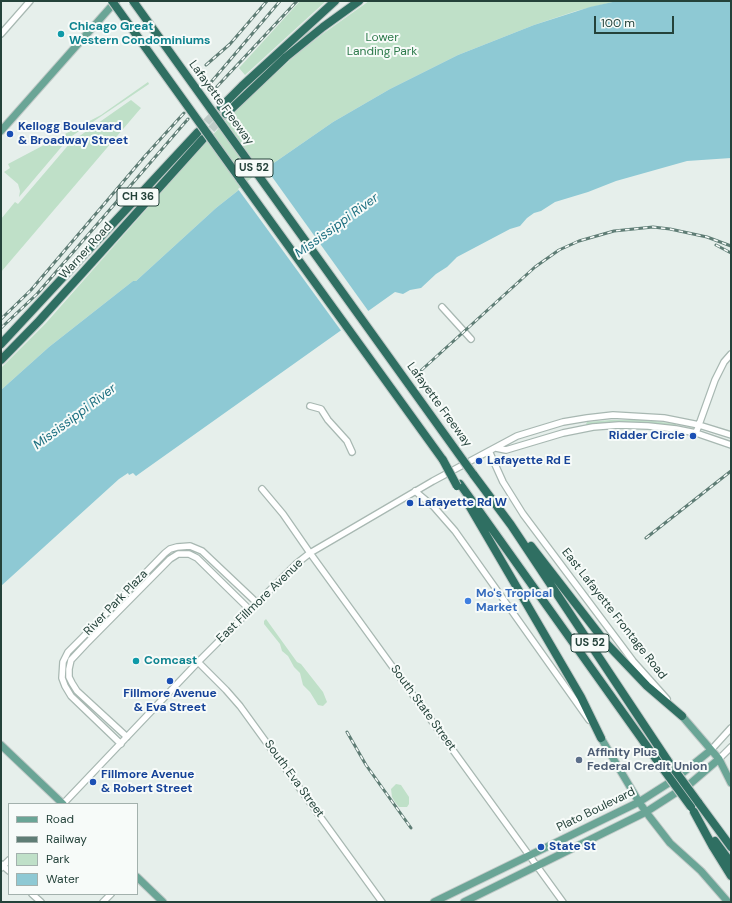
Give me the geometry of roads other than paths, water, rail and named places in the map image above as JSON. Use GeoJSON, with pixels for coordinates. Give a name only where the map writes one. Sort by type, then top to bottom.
{"type":"FeatureCollection","features":[{"type":"Feature","properties":{"kind":"highway","name":"US 52"},"geometry":{"type":"LineString","coordinates":[[112,1],[731,863]]}},
{"type":"Feature","properties":{"kind":"highway","name":"Lafayette Freeway"},"geometry":{"type":"LineString","coordinates":[[133,1],[511,525],[668,761],[731,847]]}},
{"type":"Feature","properties":{"kind":"highway"},"geometry":{"type":"LineString","coordinates":[[335,1],[242,86],[223,110],[290,53],[359,1]]}},
{"type":"Feature","properties":{"kind":"highway","name":"Warner Road"},"geometry":{"type":"LineString","coordinates":[[1,344],[200,135],[71,286],[1,360]]}},
{"type":"Feature","properties":{"kind":"highway"},"geometry":{"type":"LineString","coordinates":[[459,485],[581,697],[602,738]]}},
{"type":"Feature","properties":{"kind":"highway"},"geometry":{"type":"LineString","coordinates":[[511,525],[536,553],[610,648],[647,686],[682,716]]}},
{"type":"Feature","properties":{"kind":"highway"},"geometry":{"type":"LineString","coordinates":[[700,804],[731,840]]}},
{"type":"Feature","properties":{"kind":"highway"},"geometry":{"type":"LineString","coordinates":[[692,810],[731,876]]}},
{"type":"Feature","properties":{"kind":"main road"},"geometry":{"type":"LineString","coordinates":[[1,131],[116,1]]}},
{"type":"Feature","properties":{"kind":"main road","name":"East Lafayette Frontage Road"},"geometry":{"type":"LineString","coordinates":[[682,716],[719,759],[731,783]]}},
{"type":"Feature","properties":{"kind":"main road"},"geometry":{"type":"LineString","coordinates":[[602,738],[646,812],[670,843],[701,872],[728,902]]}},
{"type":"Feature","properties":{"kind":"main road"},"geometry":{"type":"LineString","coordinates":[[1,745],[62,803]]}},
{"type":"Feature","properties":{"kind":"main road","name":"Plato Boulevard"},"geometry":{"type":"LineString","coordinates":[[434,902],[639,802],[675,779],[711,750]]}},
{"type":"Feature","properties":{"kind":"main road","name":"Plato Boulevard"},"geometry":{"type":"LineString","coordinates":[[464,902],[646,812],[691,783],[719,759]]}},
{"type":"Feature","properties":{"kind":"main road"},"geometry":{"type":"LineString","coordinates":[[138,878],[163,902]]}},
{"type":"Feature","properties":{"kind":"street"},"geometry":{"type":"LineString","coordinates":[[1,34],[30,1]]}},
{"type":"Feature","properties":{"kind":"street"},"geometry":{"type":"LineString","coordinates":[[442,307],[471,339]]}},
{"type":"Feature","properties":{"kind":"street"},"geometry":{"type":"LineString","coordinates":[[696,433],[719,371],[731,354]]}},
{"type":"Feature","properties":{"kind":"street"},"geometry":{"type":"LineString","coordinates":[[310,406],[321,409],[328,420],[347,441],[352,452]]}},
{"type":"Feature","properties":{"kind":"street","name":"East Fillmore Avenue"},"geometry":{"type":"LineString","coordinates":[[64,803],[198,662],[296,564],[310,553],[415,491],[517,436],[539,428],[563,422],[613,416],[641,416],[664,418],[699,425],[731,435]]}},
{"type":"Feature","properties":{"kind":"street","name":"East Fillmore Avenue"},"geometry":{"type":"LineString","coordinates":[[496,448],[506,450],[563,433],[593,427],[619,426],[648,426],[676,429],[696,433],[731,446]]}},
{"type":"Feature","properties":{"kind":"street","name":"East Lafayette Frontage Road"},"geometry":{"type":"LineString","coordinates":[[490,451],[504,482],[523,514],[633,661],[682,716]]}},
{"type":"Feature","properties":{"kind":"street","name":"South State Street"},"geometry":{"type":"LineString","coordinates":[[262,489],[283,514],[563,902]]}},
{"type":"Feature","properties":{"kind":"street"},"geometry":{"type":"LineString","coordinates":[[415,491],[434,507],[455,531],[602,738]]}},
{"type":"Feature","properties":{"kind":"street","name":"River Park Plaza"},"geometry":{"type":"LineString","coordinates":[[121,744],[71,696],[67,691],[62,678],[61,669],[64,657],[81,638],[165,553],[170,549],[177,547],[190,546],[202,552],[257,603]]}},
{"type":"Feature","properties":{"kind":"street","name":"River Park Plaza"},"geometry":{"type":"LineString","coordinates":[[127,737],[72,683],[69,669],[71,660],[86,644],[170,558],[178,554],[189,554],[197,558],[250,610]]}},
{"type":"Feature","properties":{"kind":"street","name":"South Eva Street"},"geometry":{"type":"LineString","coordinates":[[198,662],[226,690],[245,712],[382,902]]}},
{"type":"Feature","properties":{"kind":"street","name":"Plato Boulevard"},"geometry":{"type":"LineString","coordinates":[[711,750],[731,728]]}},
{"type":"Feature","properties":{"kind":"street","name":"Plato Boulevard"},"geometry":{"type":"LineString","coordinates":[[719,759],[731,747]]}},
{"type":"Feature","properties":{"kind":"street"},"geometry":{"type":"LineString","coordinates":[[33,895],[41,902]]}},
{"type":"Feature","properties":{"kind":"water","name":"Mississippi River"},"geometry":{"type":"Polygon","coordinates":[[[617,1],[731,1],[731,158],[687,161],[616,181],[588,192],[555,202],[541,211],[534,213],[520,226],[510,229],[457,257],[421,288],[410,290],[403,294],[395,292],[136,476],[133,473],[129,475],[128,473],[119,479],[1,586],[1,390],[49,347],[133,281],[136,281],[216,208],[268,167],[333,122],[390,89],[458,55],[534,25],[590,7],[617,1]]]}},
{"type":"Feature","properties":{"kind":"tunnel"},"geometry":{"type":"LineString","coordinates":[[198,131],[221,107]]}},
{"type":"Feature","properties":{"kind":"tunnel"},"geometry":{"type":"LineString","coordinates":[[203,138],[226,114]]}},
{"type":"Feature","properties":{"kind":"railway"},"geometry":{"type":"LineString","coordinates":[[206,65],[230,44],[267,1]]}},
{"type":"Feature","properties":{"kind":"railway"},"geometry":{"type":"LineString","coordinates":[[207,87],[280,1]]}},
{"type":"Feature","properties":{"kind":"railway"},"geometry":{"type":"LineString","coordinates":[[211,93],[297,1]]}},
{"type":"Feature","properties":{"kind":"railway"},"geometry":{"type":"LineString","coordinates":[[1,319],[31,290],[145,156],[184,113]]}},
{"type":"Feature","properties":{"kind":"railway"},"geometry":{"type":"LineString","coordinates":[[1,328],[37,294],[188,119]]}},
{"type":"Feature","properties":{"kind":"railway"},"geometry":{"type":"LineString","coordinates":[[415,376],[535,267],[559,250],[579,241],[614,231],[653,227],[707,237],[731,246]]}},
{"type":"Feature","properties":{"kind":"railway"},"geometry":{"type":"LineString","coordinates":[[716,245],[731,253]]}},
{"type":"Feature","properties":{"kind":"railway"},"geometry":{"type":"LineString","coordinates":[[646,538],[731,471]]}},
{"type":"Feature","properties":{"kind":"railway"},"geometry":{"type":"LineString","coordinates":[[347,732],[366,765],[411,828]]}},
{"type":"Feature","properties":{"kind":"place","name":"Chicago Great Western Condominiums"},"geometry":{"type":"Point","coordinates":[61,34]}},
{"type":"Feature","properties":{"kind":"place","name":"Kellogg Boulevard & Broadway Street"},"geometry":{"type":"Point","coordinates":[10,134]}},
{"type":"Feature","properties":{"kind":"place","name":"Ridder Circle"},"geometry":{"type":"Point","coordinates":[693,436]}},
{"type":"Feature","properties":{"kind":"place","name":"Lafayette Rd E"},"geometry":{"type":"Point","coordinates":[479,461]}},
{"type":"Feature","properties":{"kind":"place","name":"Lafayette Rd W"},"geometry":{"type":"Point","coordinates":[410,503]}},
{"type":"Feature","properties":{"kind":"place","name":"Mo's Tropical Market"},"geometry":{"type":"Point","coordinates":[468,601]}},
{"type":"Feature","properties":{"kind":"place","name":"Comcast"},"geometry":{"type":"Point","coordinates":[136,661]}},
{"type":"Feature","properties":{"kind":"place","name":"Fillmore Avenue & Eva Street"},"geometry":{"type":"Point","coordinates":[170,681]}},
{"type":"Feature","properties":{"kind":"place","name":"Affinity Plus Federal Credit Union"},"geometry":{"type":"Point","coordinates":[579,760]}},
{"type":"Feature","properties":{"kind":"place","name":"Fillmore Avenue & Robert Street"},"geometry":{"type":"Point","coordinates":[93,782]}},
{"type":"Feature","properties":{"kind":"place","name":"State St"},"geometry":{"type":"Point","coordinates":[541,847]}},
{"type":"Feature","properties":{"kind":"park label","name":"Lower Landing Park"},"geometry":{"type":"Point","coordinates":[382,45]}}]}
